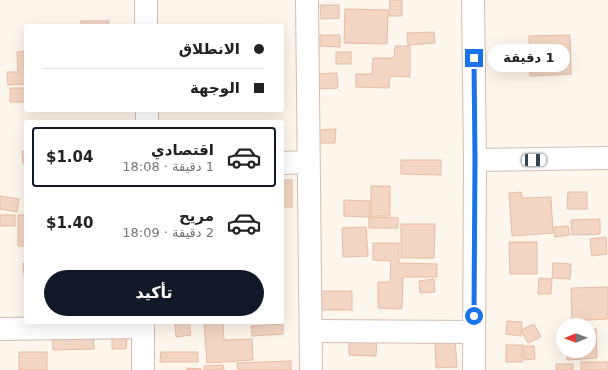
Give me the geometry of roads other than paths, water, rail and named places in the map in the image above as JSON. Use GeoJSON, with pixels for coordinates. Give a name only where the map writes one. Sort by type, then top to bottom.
{"type":"FeatureCollection","features":[{"type":"Feature","properties":{"kind":"street"},"geometry":{"type":"LineString","coordinates":[[146,0],[146,24]]}},
{"type":"Feature","properties":{"kind":"street"},"geometry":{"type":"LineString","coordinates":[[307,0],[311,370]]}},
{"type":"Feature","properties":{"kind":"street"},"geometry":{"type":"LineString","coordinates":[[473,0],[475,160],[474,370]]}},
{"type":"Feature","properties":{"kind":"street"},"geometry":{"type":"LineString","coordinates":[[475,160],[608,158]]}},
{"type":"Feature","properties":{"kind":"street"},"geometry":{"type":"LineString","coordinates":[[284,163],[308,162]]}},
{"type":"Feature","properties":{"kind":"street"},"geometry":{"type":"LineString","coordinates":[[0,329],[143,325],[143,370]]}},
{"type":"Feature","properties":{"kind":"street"},"geometry":{"type":"LineString","coordinates":[[310,331],[474,332]]}}]}
